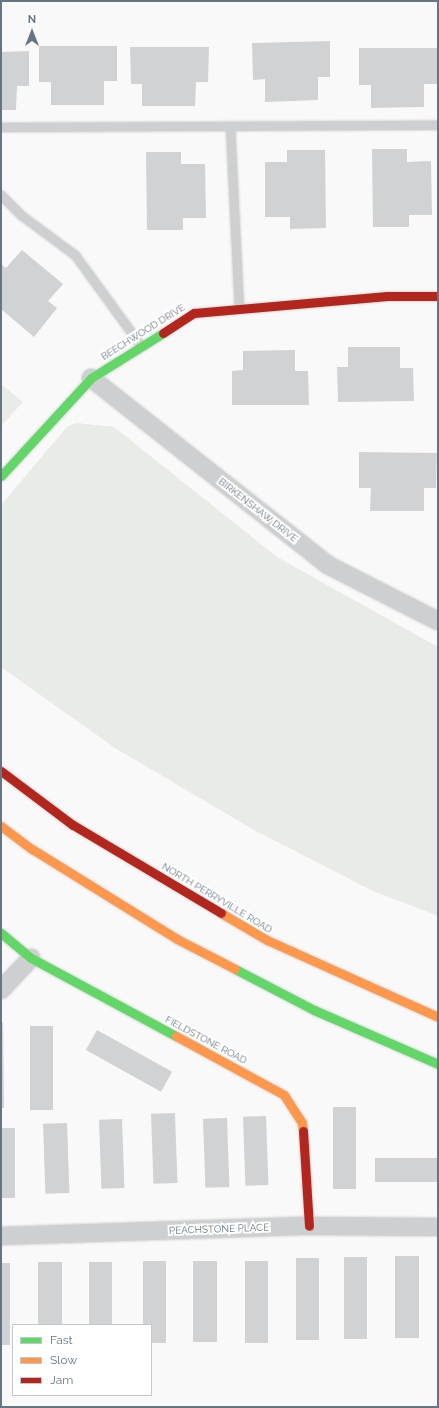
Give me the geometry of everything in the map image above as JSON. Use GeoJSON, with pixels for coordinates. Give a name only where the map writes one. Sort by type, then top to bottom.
{"type":"FeatureCollection","features":[{"type":"Feature","properties":{"kind":"main road","name":"BEECHWOOD DRIVE"},"geometry":{"type":"LineString","coordinates":[[1,476],[91,378],[194,313],[387,296],[438,296]]}},
{"type":"Feature","properties":{"kind":"main road","name":"NORTH PERRYVILLE ROAD"},"geometry":{"type":"LineString","coordinates":[[1,771],[73,825],[267,940],[438,1017]]}},
{"type":"Feature","properties":{"kind":"main road"},"geometry":{"type":"LineString","coordinates":[[1,826],[32,849],[177,939],[314,1010],[437,1064]]}},
{"type":"Feature","properties":{"kind":"main road","name":"FIELDSTONE ROAD"},"geometry":{"type":"LineString","coordinates":[[1,933],[31,958],[284,1095],[302,1123],[308,1226]]}},
{"type":"Feature","properties":{"kind":"street","name":"BIRKENSHAW DRIVE"},"geometry":{"type":"LineString","coordinates":[[91,378],[328,565],[438,621]]}},
{"type":"Feature","properties":{"kind":"street"},"geometry":{"type":"LineString","coordinates":[[1,990],[31,958]]}},
{"type":"Feature","properties":{"kind":"street","name":"PEACHSTONE PLACE"},"geometry":{"type":"LineString","coordinates":[[1,1236],[308,1226],[438,1227]]}},
{"type":"Feature","properties":{"kind":"lane"},"geometry":{"type":"LineString","coordinates":[[1,127],[438,125]]}},
{"type":"Feature","properties":{"kind":"lane"},"geometry":{"type":"LineString","coordinates":[[230,126],[239,309]]}},
{"type":"Feature","properties":{"kind":"lane"},"geometry":{"type":"LineString","coordinates":[[1,195],[21,214],[75,255],[141,346]]}},
{"type":"Feature","properties":{"kind":"shaded area"},"geometry":{"type":"Polygon","coordinates":[[[1,384],[23,402],[1,426],[1,384]]]}},
{"type":"Feature","properties":{"kind":"shaded area"},"geometry":{"type":"Polygon","coordinates":[[[76,423],[114,427],[277,557],[438,647],[438,916],[373,891],[254,830],[115,748],[1,667],[1,505],[67,427],[76,423]]]}},
{"type":"Feature","properties":{"kind":"building"},"geometry":{"type":"Polygon","coordinates":[[[330,41],[330,77],[318,77],[318,100],[265,102],[265,79],[253,80],[252,43],[330,41]]]}},
{"type":"Feature","properties":{"kind":"building"},"geometry":{"type":"Polygon","coordinates":[[[39,46],[117,46],[117,81],[104,81],[104,105],[51,105],[51,82],[39,82],[39,46]]]}},
{"type":"Feature","properties":{"kind":"building"},"geometry":{"type":"Polygon","coordinates":[[[130,47],[209,47],[208,82],[196,82],[195,106],[142,106],[142,84],[131,84],[130,47]]]}},
{"type":"Feature","properties":{"kind":"building"},"geometry":{"type":"Polygon","coordinates":[[[359,48],[437,48],[437,84],[424,84],[424,107],[371,108],[371,85],[359,85],[359,48]]]}},
{"type":"Feature","properties":{"kind":"building"},"geometry":{"type":"Polygon","coordinates":[[[29,51],[29,86],[17,86],[16,110],[1,110],[1,52],[29,51]]]}},
{"type":"Feature","properties":{"kind":"building"},"geometry":{"type":"Polygon","coordinates":[[[372,149],[407,149],[407,162],[431,161],[432,215],[409,215],[409,227],[373,227],[372,149]]]}},
{"type":"Feature","properties":{"kind":"building"},"geometry":{"type":"Polygon","coordinates":[[[287,150],[325,150],[326,228],[290,229],[290,217],[265,217],[265,162],[287,162],[287,150]]]}},
{"type":"Feature","properties":{"kind":"building"},"geometry":{"type":"Polygon","coordinates":[[[146,152],[181,152],[181,164],[205,164],[206,218],[183,218],[183,230],[147,230],[146,152]]]}},
{"type":"Feature","properties":{"kind":"building"},"geometry":{"type":"Polygon","coordinates":[[[22,250],[63,284],[48,301],[57,308],[34,337],[1,309],[1,264],[6,268],[22,250]]]}},
{"type":"Feature","properties":{"kind":"building"},"geometry":{"type":"Polygon","coordinates":[[[348,347],[400,347],[400,368],[413,368],[414,401],[338,402],[337,367],[348,367],[348,347]]]}},
{"type":"Feature","properties":{"kind":"building"},"geometry":{"type":"Polygon","coordinates":[[[295,350],[295,371],[308,371],[309,405],[232,405],[232,371],[243,370],[243,351],[295,350]]]}},
{"type":"Feature","properties":{"kind":"building"},"geometry":{"type":"Polygon","coordinates":[[[359,452],[437,453],[436,488],[424,488],[424,511],[370,511],[371,488],[359,488],[359,452]]]}},
{"type":"Feature","properties":{"kind":"building"},"geometry":{"type":"Polygon","coordinates":[[[1,1023],[3,1023],[4,1108],[1,1108],[1,1023]]]}},
{"type":"Feature","properties":{"kind":"building"},"geometry":{"type":"Polygon","coordinates":[[[30,1026],[53,1026],[53,1110],[30,1110],[30,1026]]]}},
{"type":"Feature","properties":{"kind":"building"},"geometry":{"type":"Polygon","coordinates":[[[97,1030],[172,1072],[161,1092],[86,1050],[97,1030]]]}},
{"type":"Feature","properties":{"kind":"building"},"geometry":{"type":"Polygon","coordinates":[[[333,1107],[356,1107],[356,1189],[333,1189],[333,1107]]]}},
{"type":"Feature","properties":{"kind":"building"},"geometry":{"type":"Polygon","coordinates":[[[175,1113],[177,1183],[153,1184],[151,1114],[175,1113]]]}},
{"type":"Feature","properties":{"kind":"building"},"geometry":{"type":"Polygon","coordinates":[[[266,1116],[268,1185],[245,1186],[243,1117],[266,1116]]]}},
{"type":"Feature","properties":{"kind":"building"},"geometry":{"type":"Polygon","coordinates":[[[227,1118],[229,1187],[205,1188],[203,1119],[227,1118]]]}},
{"type":"Feature","properties":{"kind":"building"},"geometry":{"type":"Polygon","coordinates":[[[122,1119],[124,1188],[101,1189],[99,1120],[122,1119]]]}},
{"type":"Feature","properties":{"kind":"building"},"geometry":{"type":"Polygon","coordinates":[[[67,1123],[69,1193],[45,1194],[43,1124],[67,1123]]]}},
{"type":"Feature","properties":{"kind":"building"},"geometry":{"type":"Polygon","coordinates":[[[1,1128],[15,1128],[15,1198],[1,1198],[1,1128]]]}},
{"type":"Feature","properties":{"kind":"building"},"geometry":{"type":"Polygon","coordinates":[[[375,1158],[438,1158],[438,1182],[375,1182],[375,1158]]]}},
{"type":"Feature","properties":{"kind":"building"},"geometry":{"type":"Polygon","coordinates":[[[395,1256],[419,1256],[419,1338],[395,1338],[395,1256]]]}},
{"type":"Feature","properties":{"kind":"building"},"geometry":{"type":"Polygon","coordinates":[[[344,1257],[367,1257],[367,1339],[344,1339],[344,1257]]]}},
{"type":"Feature","properties":{"kind":"building"},"geometry":{"type":"Polygon","coordinates":[[[296,1258],[319,1258],[319,1340],[296,1340],[296,1258]]]}},
{"type":"Feature","properties":{"kind":"building"},"geometry":{"type":"Polygon","coordinates":[[[143,1261],[166,1261],[166,1343],[152,1343],[152,1324],[143,1324],[143,1261]]]}},
{"type":"Feature","properties":{"kind":"building"},"geometry":{"type":"Polygon","coordinates":[[[193,1261],[217,1261],[217,1342],[193,1342],[193,1261]]]}},
{"type":"Feature","properties":{"kind":"building"},"geometry":{"type":"Polygon","coordinates":[[[245,1261],[268,1261],[268,1343],[245,1343],[245,1261]]]}},
{"type":"Feature","properties":{"kind":"building"},"geometry":{"type":"Polygon","coordinates":[[[38,1262],[62,1262],[62,1324],[38,1324],[38,1262]]]}},
{"type":"Feature","properties":{"kind":"building"},"geometry":{"type":"Polygon","coordinates":[[[89,1262],[112,1262],[112,1324],[89,1324],[89,1262]]]}},
{"type":"Feature","properties":{"kind":"building"},"geometry":{"type":"Polygon","coordinates":[[[1,1263],[10,1263],[10,1345],[1,1345],[1,1263]]]}},
{"type":"Feature","properties":{"kind":"traffic: fast"},"geometry":{"type":"LineString","coordinates":[[1,476],[91,378],[163,333]]}},
{"type":"Feature","properties":{"kind":"traffic: fast"},"geometry":{"type":"LineString","coordinates":[[1,933],[31,958],[176,1036]]}},
{"type":"Feature","properties":{"kind":"traffic: fast"},"geometry":{"type":"LineString","coordinates":[[235,969],[314,1010],[438,1064]]}},
{"type":"Feature","properties":{"kind":"traffic: slow"},"geometry":{"type":"LineString","coordinates":[[1,826],[32,849],[177,939],[235,969]]}},
{"type":"Feature","properties":{"kind":"traffic: slow"},"geometry":{"type":"LineString","coordinates":[[221,913],[267,940],[438,1017]]}},
{"type":"Feature","properties":{"kind":"traffic: slow"},"geometry":{"type":"LineString","coordinates":[[176,1036],[284,1095],[302,1123],[303,1131]]}},
{"type":"Feature","properties":{"kind":"traffic: jam"},"geometry":{"type":"LineString","coordinates":[[163,333],[194,313],[387,296],[438,296]]}},
{"type":"Feature","properties":{"kind":"traffic: jam"},"geometry":{"type":"LineString","coordinates":[[1,771],[73,825],[221,913]]}},
{"type":"Feature","properties":{"kind":"traffic: jam"},"geometry":{"type":"LineString","coordinates":[[303,1131],[309,1226]]}}]}
